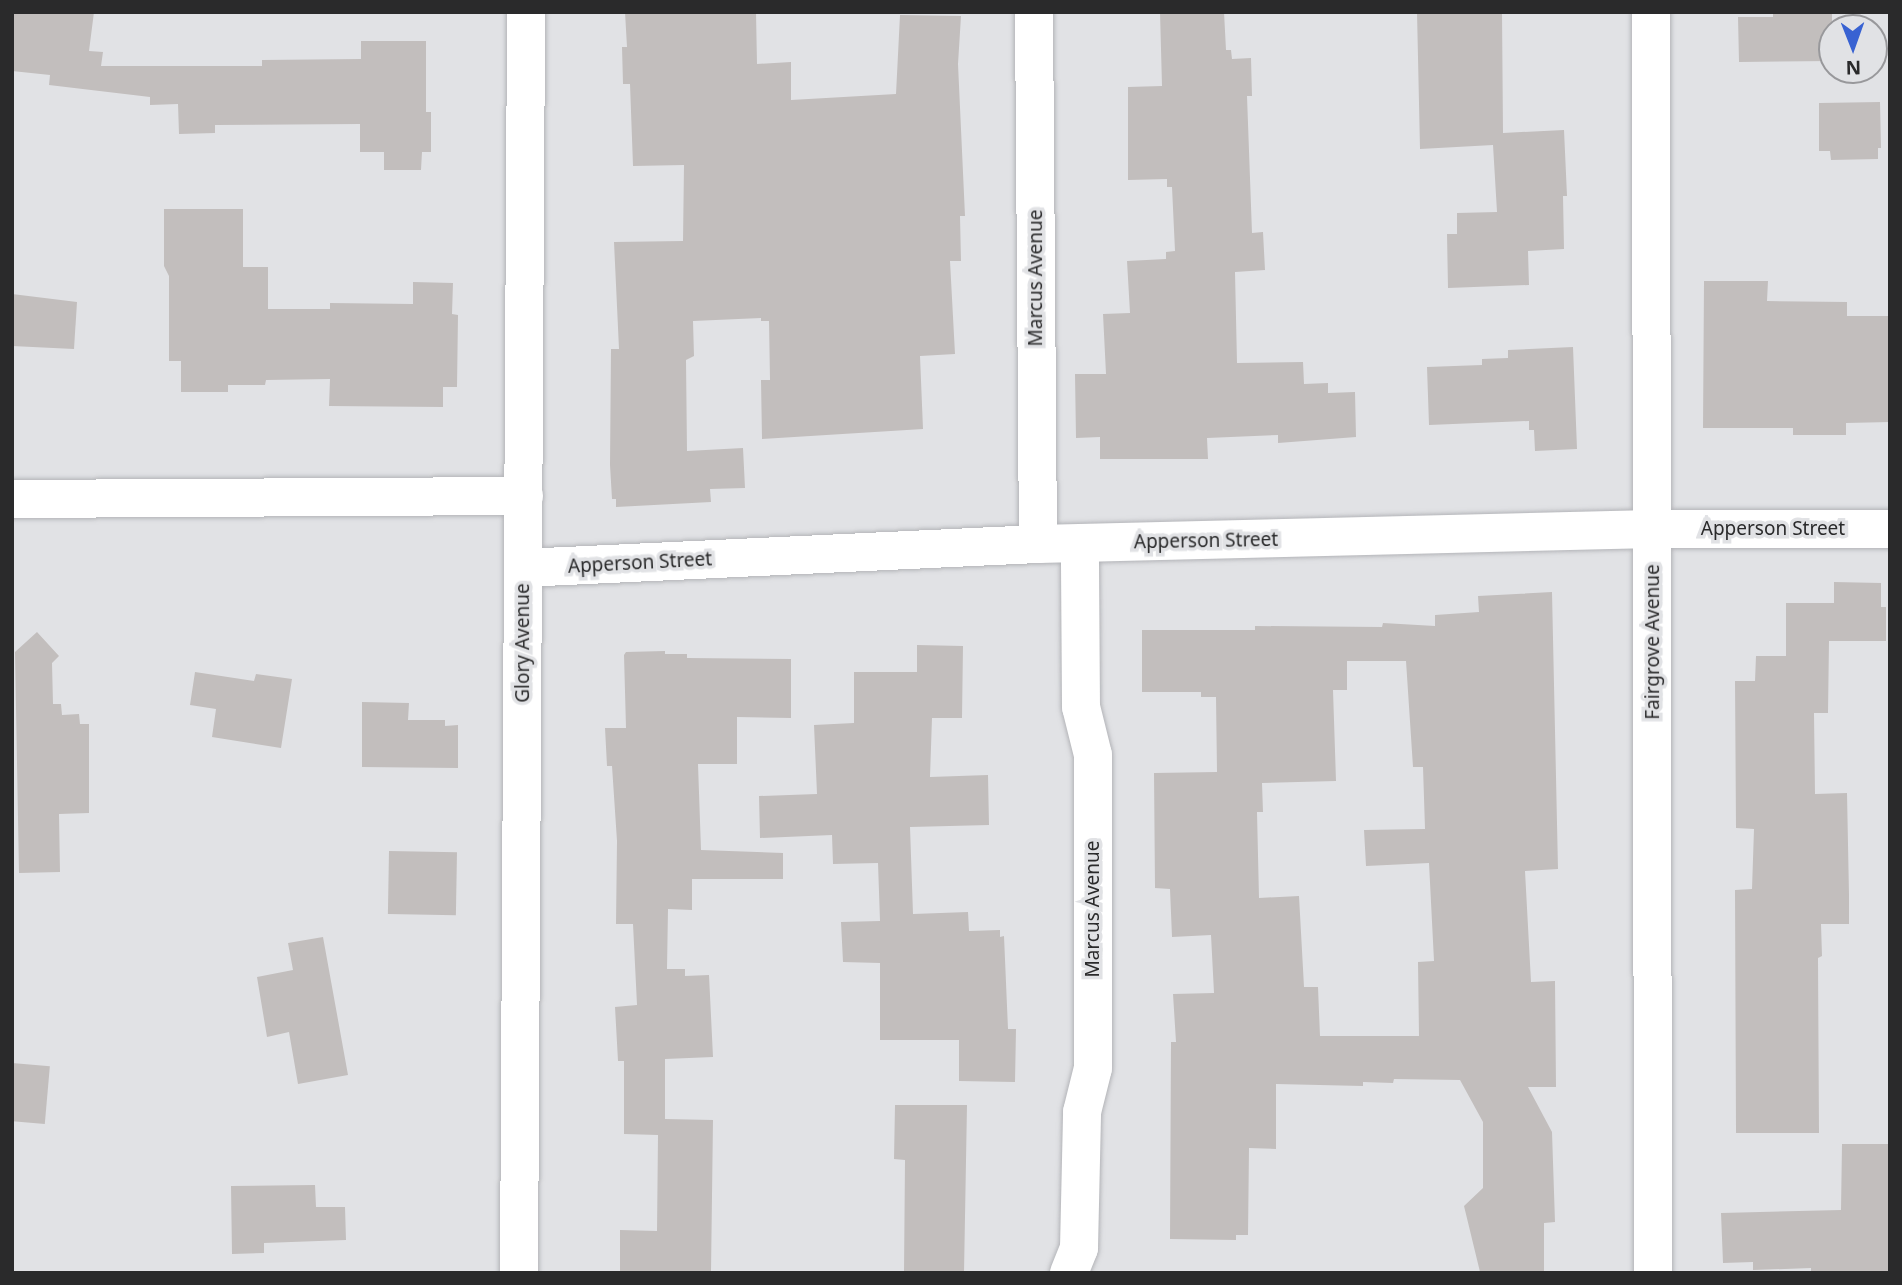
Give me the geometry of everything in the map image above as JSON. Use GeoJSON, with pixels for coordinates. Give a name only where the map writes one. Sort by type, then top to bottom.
{"type":"FeatureCollection","features":[{"type":"Feature","properties":{"kind":"street","name":"Glory Avenue"},"geometry":{"type":"LineString","coordinates":[[519,1273],[527,12]]}},
{"type":"Feature","properties":{"kind":"street","name":"Marcus Avenue"},"geometry":{"type":"LineString","coordinates":[[1034,12],[1038,544]]}},
{"type":"Feature","properties":{"kind":"street","name":"Fairgrove Avenue"},"geometry":{"type":"LineString","coordinates":[[1651,12],[1653,1273]]}},
{"type":"Feature","properties":{"kind":"street"},"geometry":{"type":"LineString","coordinates":[[12,499],[524,496]]}},
{"type":"Feature","properties":{"kind":"street","name":"Apperson Street"},"geometry":{"type":"LineString","coordinates":[[523,568],[1038,544],[1653,529],[1890,529]]}},
{"type":"Feature","properties":{"kind":"street","name":"Marcus Avenue"},"geometry":{"type":"LineString","coordinates":[[1069,1273],[1079,1248],[1082,1112],[1093,1068],[1093,755],[1081,707],[1080,544]]}},
{"type":"Feature","properties":{"kind":"building"},"geometry":{"type":"Polygon","coordinates":[[[12,12],[94,12],[89,51],[103,52],[101,66],[262,66],[262,60],[361,59],[361,41],[426,41],[426,112],[431,112],[431,152],[422,152],[421,170],[384,170],[384,152],[360,152],[360,124],[215,125],[215,133],[179,134],[178,104],[150,105],[150,97],[49,85],[50,75],[12,71],[12,12]]]}},
{"type":"Feature","properties":{"kind":"building"},"geometry":{"type":"Polygon","coordinates":[[[625,12],[756,12],[757,64],[791,62],[791,100],[896,94],[900,15],[961,16],[958,64],[965,216],[960,216],[961,261],[950,261],[955,354],[920,356],[923,429],[762,439],[761,380],[770,380],[769,321],[761,321],[761,318],[693,321],[694,356],[686,360],[687,451],[743,448],[745,488],[710,489],[711,502],[616,507],[616,499],[612,499],[610,465],[611,349],[619,349],[614,242],[683,241],[684,165],[633,166],[630,84],[623,84],[622,47],[627,47],[625,12]]]}},
{"type":"Feature","properties":{"kind":"building"},"geometry":{"type":"Polygon","coordinates":[[[1160,12],[1224,12],[1226,50],[1231,50],[1232,59],[1251,58],[1252,96],[1247,96],[1252,233],[1263,232],[1265,270],[1235,272],[1237,363],[1303,362],[1304,384],[1328,383],[1328,393],[1355,392],[1356,437],[1278,443],[1278,435],[1207,438],[1208,459],[1100,459],[1100,437],[1076,438],[1075,374],[1106,374],[1103,314],[1130,313],[1127,261],[1166,259],[1166,252],[1175,251],[1172,187],[1167,187],[1167,179],[1128,180],[1128,87],[1162,86],[1160,12]]]}},
{"type":"Feature","properties":{"kind":"building"},"geometry":{"type":"Polygon","coordinates":[[[1417,12],[1502,12],[1503,133],[1564,130],[1567,196],[1563,196],[1564,249],[1528,251],[1529,285],[1448,288],[1447,234],[1457,234],[1457,213],[1497,212],[1493,145],[1420,149],[1417,12]]]}},
{"type":"Feature","properties":{"kind":"building"},"geometry":{"type":"Polygon","coordinates":[[[1773,12],[1832,12],[1818,14],[1818,61],[1739,62],[1738,17],[1773,17],[1773,12]]]}},
{"type":"Feature","properties":{"kind":"building"},"geometry":{"type":"Polygon","coordinates":[[[1880,102],[1881,148],[1878,148],[1878,159],[1831,160],[1830,151],[1819,151],[1819,103],[1880,102]]]}},
{"type":"Feature","properties":{"kind":"building"},"geometry":{"type":"Polygon","coordinates":[[[164,209],[243,209],[243,267],[268,267],[268,309],[330,309],[330,303],[413,304],[413,282],[453,283],[452,314],[458,315],[457,387],[443,387],[443,407],[329,406],[330,379],[266,380],[265,385],[228,385],[228,392],[181,392],[181,361],[169,361],[169,276],[164,266],[164,209]]]}},
{"type":"Feature","properties":{"kind":"building"},"geometry":{"type":"Polygon","coordinates":[[[1704,281],[1768,281],[1767,301],[1847,302],[1847,316],[1890,316],[1890,422],[1846,423],[1846,435],[1793,435],[1793,428],[1703,428],[1704,281]]]}},
{"type":"Feature","properties":{"kind":"building"},"geometry":{"type":"Polygon","coordinates":[[[12,294],[77,302],[74,349],[12,346],[12,294]]]}},
{"type":"Feature","properties":{"kind":"building"},"geometry":{"type":"Polygon","coordinates":[[[1573,347],[1577,449],[1535,451],[1534,430],[1529,430],[1529,421],[1429,425],[1427,367],[1482,365],[1482,359],[1508,358],[1508,350],[1573,347]]]}},
{"type":"Feature","properties":{"kind":"building"},"geometry":{"type":"Polygon","coordinates":[[[1834,582],[1881,583],[1881,607],[1886,607],[1886,641],[1829,641],[1828,713],[1814,713],[1815,794],[1847,793],[1849,895],[1849,924],[1821,924],[1822,956],[1818,958],[1819,1133],[1736,1133],[1735,890],[1752,889],[1754,829],[1736,828],[1735,681],[1755,681],[1756,656],[1786,656],[1786,603],[1834,603],[1834,582]]]}},
{"type":"Feature","properties":{"kind":"building"},"geometry":{"type":"Polygon","coordinates":[[[1552,592],[1558,869],[1525,871],[1531,982],[1555,981],[1556,1087],[1528,1087],[1552,1132],[1555,1222],[1544,1223],[1544,1272],[1480,1272],[1464,1206],[1483,1188],[1483,1122],[1460,1080],[1394,1079],[1393,1083],[1363,1082],[1363,1086],[1276,1084],[1276,1149],[1249,1148],[1248,1235],[1236,1235],[1236,1240],[1170,1239],[1171,1042],[1176,1042],[1173,994],[1214,993],[1211,935],[1172,937],[1170,889],[1155,888],[1154,773],[1217,772],[1216,697],[1201,697],[1201,692],[1142,692],[1142,630],[1255,630],[1255,626],[1382,627],[1383,623],[1435,626],[1435,615],[1479,612],[1478,596],[1552,592]],[[1347,661],[1347,690],[1333,690],[1336,781],[1262,783],[1263,812],[1257,812],[1259,898],[1299,896],[1304,987],[1318,987],[1320,1036],[1419,1036],[1418,962],[1434,961],[1429,863],[1366,866],[1364,830],[1425,829],[1423,767],[1413,767],[1406,661],[1347,661]]]}},
{"type":"Feature","properties":{"kind":"building"},"geometry":{"type":"Polygon","coordinates":[[[37,632],[59,656],[52,663],[53,704],[61,704],[62,715],[79,714],[80,724],[89,724],[89,813],[59,814],[60,872],[19,873],[15,652],[37,632]]]}},
{"type":"Feature","properties":{"kind":"building"},"geometry":{"type":"Polygon","coordinates":[[[917,645],[963,646],[962,718],[932,718],[930,777],[988,775],[989,825],[910,827],[913,914],[968,912],[969,931],[1000,930],[1000,937],[1004,936],[1008,1029],[1016,1029],[1015,1082],[959,1081],[959,1040],[880,1040],[880,963],[843,962],[841,922],[880,921],[878,863],[833,864],[832,835],[760,838],[759,796],[817,794],[814,725],[854,723],[854,672],[917,672],[917,645]]]}},
{"type":"Feature","properties":{"kind":"building"},"geometry":{"type":"Polygon","coordinates":[[[665,651],[665,654],[687,654],[687,658],[791,659],[791,718],[737,717],[737,764],[698,764],[701,850],[783,853],[783,879],[692,879],[692,910],[668,909],[667,969],[685,969],[685,976],[709,975],[713,1057],[665,1059],[665,1119],[713,1120],[711,1273],[620,1273],[620,1230],[657,1231],[658,1135],[624,1134],[624,1061],[618,1061],[615,1007],[637,1005],[633,924],[616,924],[617,841],[612,766],[607,766],[605,728],[626,728],[626,652],[665,651]]]}},
{"type":"Feature","properties":{"kind":"building"},"geometry":{"type":"Polygon","coordinates":[[[195,672],[254,681],[256,674],[292,679],[281,748],[212,737],[216,709],[190,705],[195,672]]]}},
{"type":"Feature","properties":{"kind":"building"},"geometry":{"type":"Polygon","coordinates":[[[362,702],[409,703],[408,720],[445,720],[445,726],[458,725],[458,768],[362,767],[362,702]]]}},
{"type":"Feature","properties":{"kind":"building"},"geometry":{"type":"Polygon","coordinates":[[[389,851],[457,852],[456,915],[388,914],[389,851]]]}},
{"type":"Feature","properties":{"kind":"building"},"geometry":{"type":"Polygon","coordinates":[[[323,937],[348,1075],[298,1084],[289,1032],[267,1037],[257,977],[293,970],[288,943],[323,937]]]}},
{"type":"Feature","properties":{"kind":"building"},"geometry":{"type":"Polygon","coordinates":[[[12,1063],[50,1066],[45,1124],[12,1121],[12,1063]]]}},
{"type":"Feature","properties":{"kind":"building"},"geometry":{"type":"Polygon","coordinates":[[[895,1105],[967,1105],[964,1273],[904,1273],[905,1160],[894,1159],[895,1105]]]}},
{"type":"Feature","properties":{"kind":"building"},"geometry":{"type":"Polygon","coordinates":[[[1842,1144],[1888,1144],[1890,1272],[1811,1273],[1811,1268],[1753,1270],[1753,1262],[1723,1263],[1721,1213],[1841,1210],[1842,1144]]]}},
{"type":"Feature","properties":{"kind":"building"},"geometry":{"type":"Polygon","coordinates":[[[315,1185],[316,1207],[345,1207],[346,1240],[264,1243],[264,1253],[232,1254],[231,1186],[315,1185]]]}}]}
